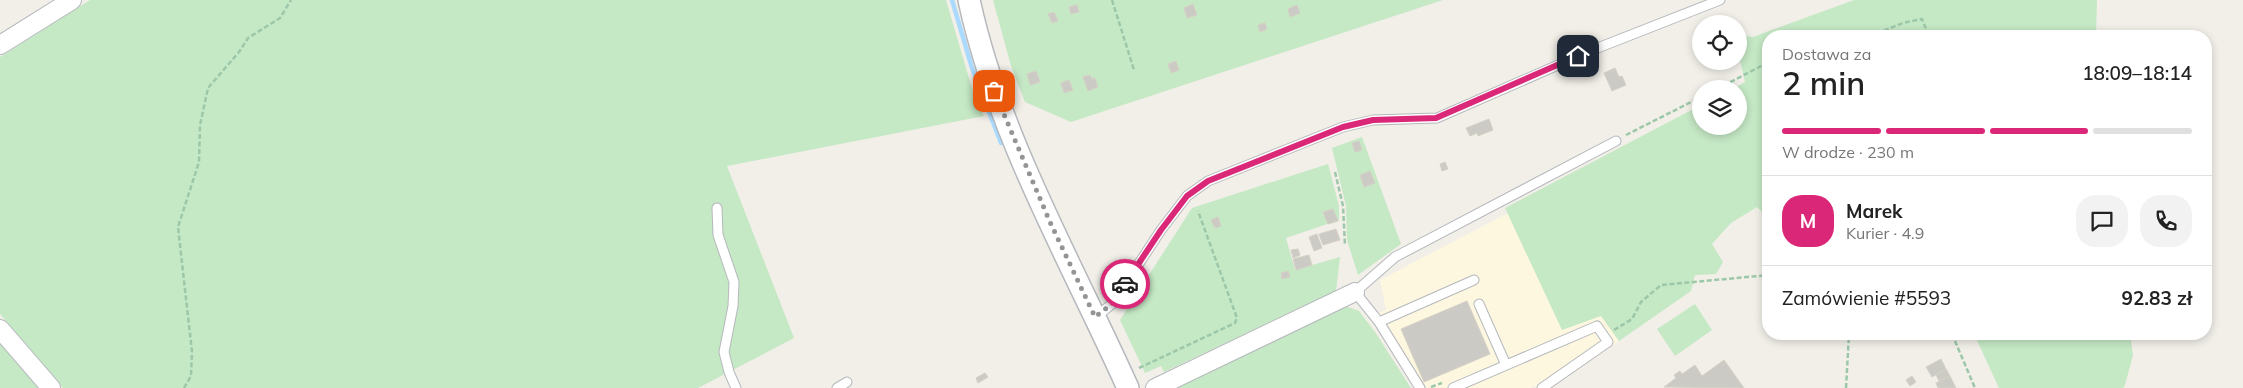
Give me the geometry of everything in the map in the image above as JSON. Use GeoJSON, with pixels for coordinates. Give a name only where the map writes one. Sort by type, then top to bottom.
{"type":"FeatureCollection","features":[{"type":"Feature","properties":{"kind":"street"},"geometry":{"type":"LineString","coordinates":[[0,45],[72,0]]}},
{"type":"Feature","properties":{"kind":"street"},"geometry":{"type":"LineString","coordinates":[[969,0],[994,91],[1050,222],[1128,388]]}},
{"type":"Feature","properties":{"kind":"street"},"geometry":{"type":"LineString","coordinates":[[1155,388],[1355,292]]}},
{"type":"Feature","properties":{"kind":"street"},"geometry":{"type":"LineString","coordinates":[[0,329],[51,388]]}},
{"type":"Feature","properties":{"kind":"lane"},"geometry":{"type":"LineString","coordinates":[[1095,317],[1113,303],[1161,230],[1187,196],[1208,181],[1343,127],[1373,120],[1436,118],[1590,51],[1720,0]]}},
{"type":"Feature","properties":{"kind":"lane"},"geometry":{"type":"LineString","coordinates":[[1420,388],[1379,322],[1355,292],[1395,257],[1616,140]]}},
{"type":"Feature","properties":{"kind":"lane"},"geometry":{"type":"LineString","coordinates":[[717,208],[718,235],[734,282],[733,306],[724,352],[729,372],[736,388]]}},
{"type":"Feature","properties":{"kind":"lane"},"geometry":{"type":"LineString","coordinates":[[1379,322],[1474,280]]}},
{"type":"Feature","properties":{"kind":"lane"},"geometry":{"type":"LineString","coordinates":[[1479,304],[1506,365]]}},
{"type":"Feature","properties":{"kind":"lane"},"geometry":{"type":"LineString","coordinates":[[1453,388],[1597,326],[1608,342],[1542,388]]}},
{"type":"Feature","properties":{"kind":"lane"},"geometry":{"type":"LineString","coordinates":[[837,388],[847,382]]}},
{"type":"Feature","properties":{"kind":"path"},"geometry":{"type":"LineString","coordinates":[[184,388],[191,376],[192,352],[178,227],[199,162],[200,125],[208,88],[239,52],[248,38],[280,18],[291,0]]}},
{"type":"Feature","properties":{"kind":"path"},"geometry":{"type":"LineString","coordinates":[[1112,0],[1134,70]]}},
{"type":"Feature","properties":{"kind":"path"},"geometry":{"type":"LineString","coordinates":[[1885,30],[1903,23],[1922,19],[1927,30]]}},
{"type":"Feature","properties":{"kind":"path"},"geometry":{"type":"LineString","coordinates":[[1734,80],[1762,66]]}},
{"type":"Feature","properties":{"kind":"path"},"geometry":{"type":"LineString","coordinates":[[1616,140],[1692,102]]}},
{"type":"Feature","properties":{"kind":"path"},"geometry":{"type":"LineString","coordinates":[[1335,172],[1343,206],[1345,246]]}},
{"type":"Feature","properties":{"kind":"path"},"geometry":{"type":"LineString","coordinates":[[1143,367],[1236,323],[1237,318],[1198,211]]}},
{"type":"Feature","properties":{"kind":"path"},"geometry":{"type":"LineString","coordinates":[[1604,336],[1632,319],[1641,302],[1661,285],[1762,276]]}},
{"type":"Feature","properties":{"kind":"path"},"geometry":{"type":"LineString","coordinates":[[1846,388],[1848,340]]}},
{"type":"Feature","properties":{"kind":"path"},"geometry":{"type":"LineString","coordinates":[[1955,340],[1975,388]]}},
{"type":"Feature","properties":{"kind":"shaded area"},"geometry":{"type":"Polygon","coordinates":[[[1508,213],[1518,233],[1601,316],[1619,341],[1552,388],[1536,388],[1534,386],[1531,388],[1427,388],[1377,313],[1386,310],[1380,280],[1508,213]]]}},
{"type":"Feature","properties":{"kind":"green space"},"geometry":{"type":"Polygon","coordinates":[[[90,0],[946,0],[973,92],[984,116],[727,166],[794,338],[698,388],[63,388],[0,314],[0,57],[90,0]]]}},
{"type":"Feature","properties":{"kind":"green space"},"geometry":{"type":"Polygon","coordinates":[[[993,0],[1443,0],[1071,122],[1025,102],[1011,66],[993,0]]]}},
{"type":"Feature","properties":{"kind":"green space"},"geometry":{"type":"Polygon","coordinates":[[[1854,0],[2097,0],[2096,30],[1772,30],[1854,0]]]}},
{"type":"Feature","properties":{"kind":"green space"},"geometry":{"type":"Polygon","coordinates":[[[1762,34],[1762,212],[1757,207],[1731,223],[1712,244],[1723,262],[1716,274],[1695,275],[1691,291],[1619,341],[1601,316],[1562,330],[1505,208],[1692,110],[1692,135],[1747,135],[1747,80],[1745,80],[1742,70],[1747,70],[1747,36],[1753,37],[1762,34]]]}},
{"type":"Feature","properties":{"kind":"green space"},"geometry":{"type":"Polygon","coordinates":[[[1362,137],[1401,244],[1358,275],[1347,240],[1346,206],[1332,148],[1362,137]]]}},
{"type":"Feature","properties":{"kind":"green space"},"geometry":{"type":"Polygon","coordinates":[[[1328,164],[1339,206],[1339,220],[1286,238],[1295,270],[1340,257],[1336,291],[1164,372],[1161,366],[1145,373],[1120,320],[1192,208],[1328,164]]]}},
{"type":"Feature","properties":{"kind":"green space"},"geometry":{"type":"Polygon","coordinates":[[[1695,304],[1712,330],[1675,356],[1657,329],[1695,304]]]}},
{"type":"Feature","properties":{"kind":"green space"},"geometry":{"type":"Polygon","coordinates":[[[1345,306],[1359,311],[1375,332],[1411,388],[1174,388],[1345,306]]]}},
{"type":"Feature","properties":{"kind":"green space"},"geometry":{"type":"Polygon","coordinates":[[[1977,340],[2131,340],[2133,355],[2123,388],[1999,388],[1977,340]]]}},
{"type":"Feature","properties":{"kind":"green space"},"geometry":{"type":"Polygon","coordinates":[[[0,342],[38,388],[0,388],[0,342]]]}},
{"type":"Feature","properties":{"kind":"building"},"geometry":{"type":"Polygon","coordinates":[[[1193,4],[1197,15],[1187,18],[1184,8],[1193,4]]]}},
{"type":"Feature","properties":{"kind":"building"},"geometry":{"type":"Polygon","coordinates":[[[1077,5],[1079,12],[1071,14],[1069,7],[1077,5]]]}},
{"type":"Feature","properties":{"kind":"building"},"geometry":{"type":"Polygon","coordinates":[[[1297,5],[1300,13],[1290,17],[1288,9],[1297,5]]]}},
{"type":"Feature","properties":{"kind":"building"},"geometry":{"type":"Polygon","coordinates":[[[1054,12],[1058,21],[1052,23],[1048,14],[1054,12]]]}},
{"type":"Feature","properties":{"kind":"building"},"geometry":{"type":"Polygon","coordinates":[[[1265,23],[1267,29],[1260,32],[1258,25],[1265,23]]]}},
{"type":"Feature","properties":{"kind":"building"},"geometry":{"type":"Polygon","coordinates":[[[1176,61],[1179,70],[1171,73],[1168,64],[1176,61]]]}},
{"type":"Feature","properties":{"kind":"building"},"geometry":{"type":"Polygon","coordinates":[[[1615,68],[1619,77],[1622,76],[1626,85],[1612,91],[1604,73],[1615,68]]]}},
{"type":"Feature","properties":{"kind":"building"},"geometry":{"type":"Polygon","coordinates":[[[1036,71],[1040,82],[1030,85],[1027,74],[1036,71]]]}},
{"type":"Feature","properties":{"kind":"building"},"geometry":{"type":"Polygon","coordinates":[[[1090,75],[1092,79],[1095,78],[1098,87],[1088,91],[1083,77],[1090,75]]]}},
{"type":"Feature","properties":{"kind":"building"},"geometry":{"type":"Polygon","coordinates":[[[1069,80],[1073,90],[1064,93],[1061,83],[1069,80]]]}},
{"type":"Feature","properties":{"kind":"building"},"geometry":{"type":"Polygon","coordinates":[[[1489,119],[1493,130],[1478,136],[1477,133],[1470,136],[1466,128],[1489,119]]]}},
{"type":"Feature","properties":{"kind":"building"},"geometry":{"type":"Polygon","coordinates":[[[1359,141],[1362,150],[1355,152],[1352,143],[1359,141]]]}},
{"type":"Feature","properties":{"kind":"building"},"geometry":{"type":"Polygon","coordinates":[[[1445,162],[1448,169],[1442,171],[1440,164],[1445,162]]]}},
{"type":"Feature","properties":{"kind":"building"},"geometry":{"type":"Polygon","coordinates":[[[1370,171],[1375,183],[1364,187],[1360,175],[1370,171]]]}},
{"type":"Feature","properties":{"kind":"building"},"geometry":{"type":"Polygon","coordinates":[[[1333,209],[1338,221],[1328,224],[1323,212],[1333,209]]]}},
{"type":"Feature","properties":{"kind":"building"},"geometry":{"type":"Polygon","coordinates":[[[1218,217],[1221,226],[1215,228],[1211,220],[1218,217]]]}},
{"type":"Feature","properties":{"kind":"building"},"geometry":{"type":"Polygon","coordinates":[[[1336,229],[1340,240],[1323,245],[1319,234],[1336,229]]]}},
{"type":"Feature","properties":{"kind":"building"},"geometry":{"type":"Polygon","coordinates":[[[1317,234],[1322,248],[1314,251],[1309,237],[1317,234]]]}},
{"type":"Feature","properties":{"kind":"building"},"geometry":{"type":"Polygon","coordinates":[[[1298,249],[1300,255],[1293,258],[1291,250],[1298,249]]]}},
{"type":"Feature","properties":{"kind":"building"},"geometry":{"type":"Polygon","coordinates":[[[1309,255],[1312,265],[1296,270],[1293,259],[1309,255]]]}},
{"type":"Feature","properties":{"kind":"building"},"geometry":{"type":"Polygon","coordinates":[[[1288,271],[1290,277],[1282,279],[1281,273],[1288,271]]]}},
{"type":"Feature","properties":{"kind":"building"},"geometry":{"type":"Polygon","coordinates":[[[1119,272],[1122,280],[1115,282],[1113,274],[1119,272]]]}},
{"type":"Feature","properties":{"kind":"building"},"geometry":{"type":"Polygon","coordinates":[[[1467,301],[1490,354],[1424,382],[1401,329],[1467,301]]]}},
{"type":"Feature","properties":{"kind":"building"},"geometry":{"type":"Polygon","coordinates":[[[1941,359],[1946,369],[1932,377],[1926,367],[1941,359]]]}},
{"type":"Feature","properties":{"kind":"building"},"geometry":{"type":"Polygon","coordinates":[[[1724,360],[1744,388],[1664,387],[1676,378],[1674,375],[1680,371],[1682,374],[1695,365],[1702,376],[1724,360]]]}},
{"type":"Feature","properties":{"kind":"building"},"geometry":{"type":"Polygon","coordinates":[[[1946,369],[1950,376],[1939,381],[1936,375],[1946,369]]]}},
{"type":"Feature","properties":{"kind":"building"},"geometry":{"type":"Polygon","coordinates":[[[985,373],[988,377],[978,383],[976,378],[985,373]]]}},
{"type":"Feature","properties":{"kind":"building"},"geometry":{"type":"Polygon","coordinates":[[[1912,376],[1916,382],[1910,386],[1906,380],[1912,376]]]}},
{"type":"Feature","properties":{"kind":"building"},"geometry":{"type":"Polygon","coordinates":[[[1950,376],[1956,388],[1938,388],[1936,383],[1950,376]]]}},
{"type":"Feature","properties":{"kind":"waterway"},"geometry":{"type":"LineString","coordinates":[[952,0],[972,68],[1001,143]]}},
{"type":"Feature","properties":{"kind":"way so far"},"geometry":{"type":"LineString","coordinates":[[994,91],[1050,222],[1095,317],[1113,303],[1125,284]]}},
{"type":"Feature","properties":{"kind":"route"},"geometry":{"type":"LineString","coordinates":[[1125,284],[1161,230],[1187,196],[1208,181],[1343,127],[1373,120],[1436,118],[1578,56]]}}]}
